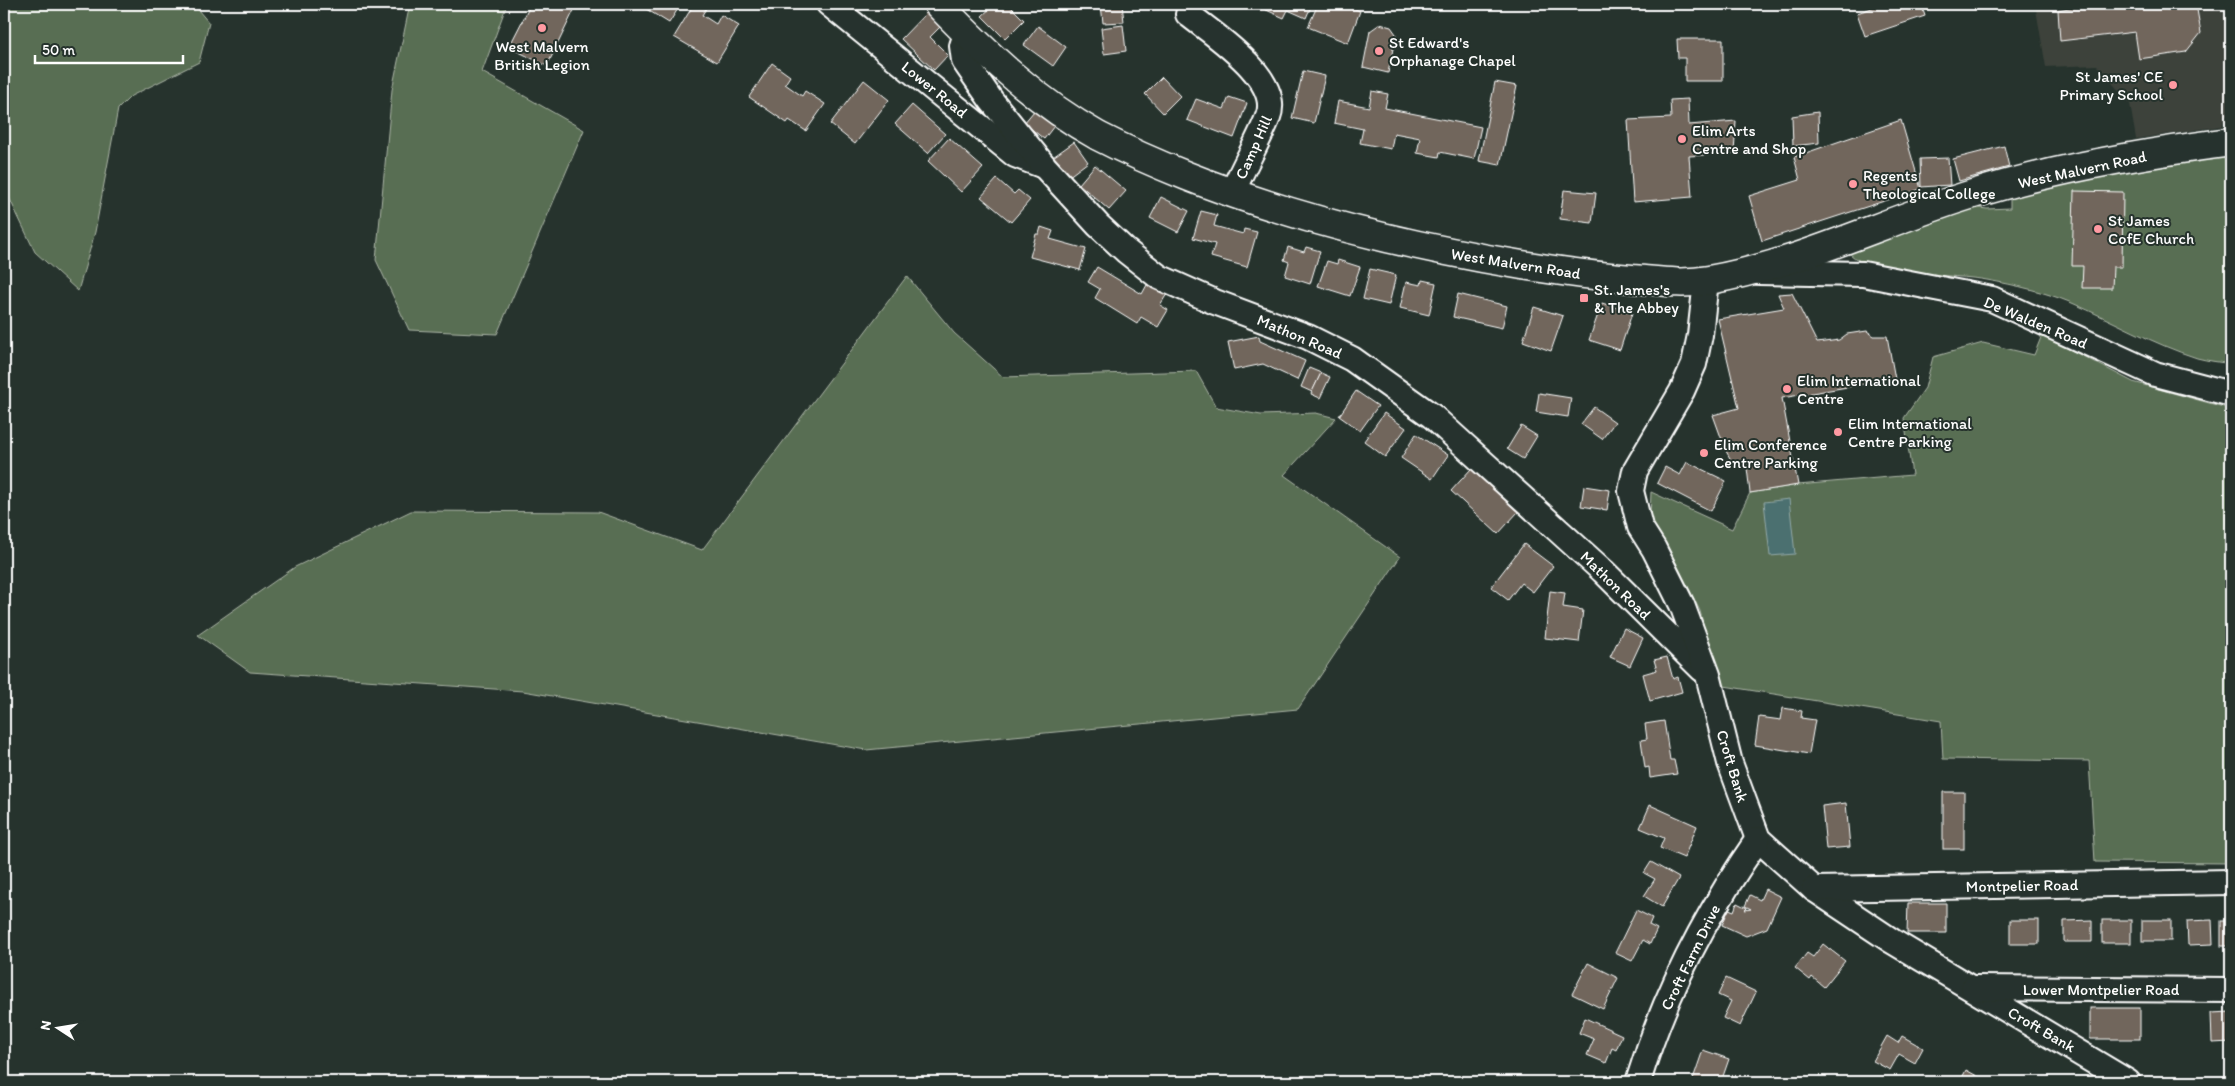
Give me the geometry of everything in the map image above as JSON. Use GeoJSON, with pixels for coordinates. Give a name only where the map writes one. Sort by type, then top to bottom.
{"type":"FeatureCollection","features":[{"type":"Feature","properties":{"kind":"main road","name":"West Malvern Road"},"geometry":{"type":"LineString","coordinates":[[938,4],[966,34],[1013,77],[1051,106],[1096,135],[1141,157],[1232,194],[1381,237],[1444,252],[1591,275],[1676,283],[1706,281],[1797,257],[1975,193],[2114,159],[2231,142]]}},
{"type":"Feature","properties":{"kind":"street","name":"Lower Road"},"geometry":{"type":"LineString","coordinates":[[828,4],[1015,155],[1045,167]]}},
{"type":"Feature","properties":{"kind":"street","name":"Camp Hill"},"geometry":{"type":"LineString","coordinates":[[1188,14],[1257,73],[1267,88],[1271,102],[1268,116],[1232,194]]}},
{"type":"Feature","properties":{"kind":"street","name":"Mathon Road"},"geometry":{"type":"LineString","coordinates":[[966,34],[962,46],[964,61],[991,100],[1045,167],[1098,225],[1126,252],[1159,277],[1215,302],[1308,337],[1352,359],[1432,416],[1603,571],[1708,675]]}},
{"type":"Feature","properties":{"kind":"street","name":"De Walden Road"},"geometry":{"type":"LineString","coordinates":[[1745,272],[1863,274],[1992,299],[2155,374],[2231,394]]}},
{"type":"Feature","properties":{"kind":"street","name":"Croft Bank"},"geometry":{"type":"LineString","coordinates":[[1706,281],[1700,335],[1694,364],[1682,391],[1635,471],[1631,491],[1640,527],[1654,549],[1682,605],[1708,675],[1730,763],[1758,839],[1814,889],[1892,940],[2128,1082]]}},
{"type":"Feature","properties":{"kind":"street","name":"Croft Farm Drive"},"geometry":{"type":"LineString","coordinates":[[1638,1082],[1658,1022],[1710,912],[1758,839]]}},
{"type":"Feature","properties":{"kind":"street","name":"Montpelier Road"},"geometry":{"type":"LineString","coordinates":[[1814,889],[2231,882]]}},
{"type":"Feature","properties":{"kind":"street","name":"Lower Montpelier Road"},"geometry":{"type":"LineString","coordinates":[[1972,988],[2231,990]]}},
{"type":"Feature","properties":{"kind":"shaded area","name":"St James' CE Primary School"},"geometry":{"type":"Polygon","coordinates":[[[2035,4],[2223,4],[2231,60],[2231,118],[2226,115],[2222,126],[2136,139],[2130,104],[2097,65],[2046,67],[2035,4]]]}},
{"type":"Feature","properties":{"kind":"green space"},"geometry":{"type":"Polygon","coordinates":[[[4,4],[193,4],[209,23],[199,62],[131,96],[118,109],[95,232],[78,291],[35,252],[4,187],[4,4]]]}},
{"type":"Feature","properties":{"kind":"green space"},"geometry":{"type":"Polygon","coordinates":[[[410,4],[507,4],[482,72],[584,130],[497,334],[409,330],[376,260],[392,90],[410,4]]]}},
{"type":"Feature","properties":{"kind":"green space"},"geometry":{"type":"Polygon","coordinates":[[[2231,153],[2231,364],[2201,359],[2181,352],[2072,303],[2041,292],[1987,280],[1894,270],[1861,261],[1850,254],[1852,249],[1965,206],[1987,209],[2010,208],[2010,193],[2231,153]]]}},
{"type":"Feature","properties":{"kind":"green space"},"geometry":{"type":"Polygon","coordinates":[[[907,276],[954,333],[1003,377],[1196,371],[1216,407],[1261,415],[1316,413],[1336,418],[1284,475],[1400,557],[1298,709],[866,750],[523,691],[250,672],[198,635],[295,567],[411,511],[598,512],[702,550],[907,276]]]}},
{"type":"Feature","properties":{"kind":"green space"},"geometry":{"type":"Polygon","coordinates":[[[2042,335],[2133,382],[2231,409],[2231,863],[2095,862],[2089,761],[1943,759],[1941,721],[1718,685],[1700,611],[1671,553],[1650,519],[1651,492],[1732,529],[1750,493],[1798,485],[1912,475],[1904,418],[1925,388],[1933,357],[1983,343],[2034,355],[2042,335]]]}},
{"type":"Feature","properties":{"kind":"water"},"geometry":{"type":"Polygon","coordinates":[[[1789,499],[1795,554],[1770,556],[1764,502],[1789,499]]]}},
{"type":"Feature","properties":{"kind":"building","name":"West Malvern British Legion"},"geometry":{"type":"Polygon","coordinates":[[[531,4],[565,4],[575,8],[547,66],[509,47],[531,4]]]}},
{"type":"Feature","properties":{"kind":"building"},"geometry":{"type":"Polygon","coordinates":[[[638,4],[681,4],[669,23],[638,4]]]}},
{"type":"Feature","properties":{"kind":"building"},"geometry":{"type":"Polygon","coordinates":[[[694,4],[702,4],[707,7],[702,15],[716,24],[721,15],[739,26],[717,62],[674,37],[694,4]]]}},
{"type":"Feature","properties":{"kind":"building"},"geometry":{"type":"Polygon","coordinates":[[[995,4],[1008,4],[1024,20],[1005,39],[982,16],[995,4]]]}},
{"type":"Feature","properties":{"kind":"building"},"geometry":{"type":"Polygon","coordinates":[[[1101,4],[1122,4],[1124,22],[1103,23],[1101,4]]]}},
{"type":"Feature","properties":{"kind":"building"},"geometry":{"type":"Polygon","coordinates":[[[1264,4],[1312,4],[1306,18],[1288,10],[1284,18],[1262,8],[1264,4]]]}},
{"type":"Feature","properties":{"kind":"building"},"geometry":{"type":"Polygon","coordinates":[[[1318,4],[1342,4],[1360,11],[1348,43],[1308,27],[1318,4]]]}},
{"type":"Feature","properties":{"kind":"building"},"geometry":{"type":"Polygon","coordinates":[[[1884,4],[1921,4],[1925,16],[1865,36],[1857,13],[1884,4]]]}},
{"type":"Feature","properties":{"kind":"building"},"geometry":{"type":"Polygon","coordinates":[[[2091,4],[2196,4],[2201,33],[2186,52],[2139,59],[2135,32],[2060,41],[2058,10],[2091,4]]]}},
{"type":"Feature","properties":{"kind":"building"},"geometry":{"type":"Polygon","coordinates":[[[927,12],[941,26],[930,37],[948,55],[934,70],[901,39],[927,12]]]}},
{"type":"Feature","properties":{"kind":"building","name":"St Edward's Orphanage Chapel"},"geometry":{"type":"Polygon","coordinates":[[[1380,24],[1391,27],[1396,34],[1388,73],[1363,67],[1370,31],[1380,24]]]}},
{"type":"Feature","properties":{"kind":"building"},"geometry":{"type":"Polygon","coordinates":[[[1123,25],[1126,51],[1104,54],[1101,28],[1123,25]]]}},
{"type":"Feature","properties":{"kind":"building"},"geometry":{"type":"Polygon","coordinates":[[[1038,26],[1066,47],[1053,66],[1024,45],[1038,26]]]}},
{"type":"Feature","properties":{"kind":"building"},"geometry":{"type":"Polygon","coordinates":[[[1677,39],[1723,39],[1723,81],[1685,81],[1685,58],[1678,58],[1677,39]]]}},
{"type":"Feature","properties":{"kind":"building"},"geometry":{"type":"Polygon","coordinates":[[[772,63],[790,76],[785,84],[802,96],[805,91],[825,104],[806,131],[789,120],[787,123],[749,97],[772,63]]]}},
{"type":"Feature","properties":{"kind":"building"},"geometry":{"type":"Polygon","coordinates":[[[1303,71],[1325,76],[1314,123],[1292,118],[1303,71]]]}},
{"type":"Feature","properties":{"kind":"building"},"geometry":{"type":"Polygon","coordinates":[[[1162,77],[1180,96],[1163,113],[1145,94],[1162,77]]]}},
{"type":"Feature","properties":{"kind":"building"},"geometry":{"type":"Polygon","coordinates":[[[864,80],[889,100],[855,144],[830,124],[864,80]]]}},
{"type":"Feature","properties":{"kind":"building"},"geometry":{"type":"Polygon","coordinates":[[[1495,82],[1517,86],[1500,165],[1479,161],[1495,82]]]}},
{"type":"Feature","properties":{"kind":"building"},"geometry":{"type":"Polygon","coordinates":[[[1372,91],[1388,94],[1385,108],[1481,127],[1474,159],[1440,152],[1439,157],[1417,153],[1420,138],[1394,133],[1391,149],[1360,143],[1363,129],[1334,123],[1338,101],[1369,107],[1372,91]]]}},
{"type":"Feature","properties":{"kind":"building"},"geometry":{"type":"Polygon","coordinates":[[[1229,97],[1247,103],[1234,138],[1187,120],[1196,99],[1224,109],[1229,97]]]}},
{"type":"Feature","properties":{"kind":"building","name":"Elim Arts Centre and Shop"},"geometry":{"type":"Polygon","coordinates":[[[1688,99],[1689,125],[1736,121],[1734,153],[1689,156],[1692,197],[1633,202],[1628,120],[1671,118],[1670,100],[1688,99]]]}},
{"type":"Feature","properties":{"kind":"building"},"geometry":{"type":"Polygon","coordinates":[[[912,105],[945,134],[928,153],[895,124],[912,105]]]}},
{"type":"Feature","properties":{"kind":"building"},"geometry":{"type":"Polygon","coordinates":[[[1034,111],[1054,126],[1044,139],[1024,123],[1034,111]]]}},
{"type":"Feature","properties":{"kind":"building"},"geometry":{"type":"Polygon","coordinates":[[[1818,112],[1819,143],[1793,146],[1792,116],[1818,112]]]}},
{"type":"Feature","properties":{"kind":"building","name":"Regents Theological College"},"geometry":{"type":"Polygon","coordinates":[[[1901,120],[1921,189],[1762,241],[1749,196],[1800,180],[1794,157],[1901,120]]]}},
{"type":"Feature","properties":{"kind":"building"},"geometry":{"type":"Polygon","coordinates":[[[949,138],[983,168],[961,192],[928,161],[949,138]]]}},
{"type":"Feature","properties":{"kind":"building"},"geometry":{"type":"Polygon","coordinates":[[[1074,142],[1088,162],[1068,177],[1053,157],[1074,142]]]}},
{"type":"Feature","properties":{"kind":"building"},"geometry":{"type":"Polygon","coordinates":[[[2004,146],[2009,167],[1959,181],[1953,159],[2004,146]]]}},
{"type":"Feature","properties":{"kind":"building"},"geometry":{"type":"Polygon","coordinates":[[[1948,158],[1950,185],[1921,187],[1920,159],[1948,158]]]}},
{"type":"Feature","properties":{"kind":"building"},"geometry":{"type":"Polygon","coordinates":[[[1095,165],[1126,191],[1109,210],[1079,184],[1095,165]]]}},
{"type":"Feature","properties":{"kind":"building"},"geometry":{"type":"Polygon","coordinates":[[[997,179],[1014,194],[1018,190],[1030,200],[1011,222],[981,197],[997,179]]]}},
{"type":"Feature","properties":{"kind":"building"},"geometry":{"type":"Polygon","coordinates":[[[1564,190],[1596,193],[1592,223],[1560,219],[1564,190]]]}},
{"type":"Feature","properties":{"kind":"building","name":"St James CofE Church"},"geometry":{"type":"Polygon","coordinates":[[[2074,191],[2123,192],[2122,267],[2113,267],[2112,288],[2082,288],[2083,266],[2072,266],[2074,191]]]}},
{"type":"Feature","properties":{"kind":"building"},"geometry":{"type":"Polygon","coordinates":[[[1161,197],[1189,211],[1178,232],[1150,218],[1161,197]]]}},
{"type":"Feature","properties":{"kind":"building"},"geometry":{"type":"Polygon","coordinates":[[[1201,211],[1217,215],[1214,226],[1243,234],[1244,229],[1257,232],[1247,267],[1211,257],[1215,244],[1193,238],[1201,211]]]}},
{"type":"Feature","properties":{"kind":"building"},"geometry":{"type":"Polygon","coordinates":[[[1041,227],[1053,231],[1050,239],[1086,249],[1080,270],[1030,257],[1036,234],[1039,234],[1041,227]]]}},
{"type":"Feature","properties":{"kind":"building"},"geometry":{"type":"Polygon","coordinates":[[[1288,247],[1304,252],[1306,247],[1320,251],[1310,284],[1285,276],[1289,262],[1284,260],[1288,247]]]}},
{"type":"Feature","properties":{"kind":"building"},"geometry":{"type":"Polygon","coordinates":[[[1338,260],[1360,267],[1350,296],[1318,286],[1327,261],[1337,264],[1338,260]]]}},
{"type":"Feature","properties":{"kind":"building"},"geometry":{"type":"Polygon","coordinates":[[[1097,267],[1142,294],[1148,283],[1167,294],[1160,305],[1168,310],[1158,327],[1141,317],[1137,324],[1095,298],[1100,289],[1088,282],[1097,267]]]}},
{"type":"Feature","properties":{"kind":"building"},"geometry":{"type":"Polygon","coordinates":[[[1370,269],[1396,275],[1389,305],[1363,299],[1370,269]]]}},
{"type":"Feature","properties":{"kind":"building"},"geometry":{"type":"Polygon","coordinates":[[[1422,280],[1436,283],[1429,315],[1400,308],[1406,282],[1421,285],[1422,280]]]}},
{"type":"Feature","properties":{"kind":"building","name":"Elim International Centre"},"geometry":{"type":"Polygon","coordinates":[[[1792,293],[1817,343],[1839,340],[1847,334],[1867,331],[1874,336],[1887,336],[1895,379],[1782,398],[1798,485],[1750,493],[1747,468],[1731,460],[1713,415],[1739,408],[1718,319],[1784,308],[1778,294],[1792,293]]]}},
{"type":"Feature","properties":{"kind":"building"},"geometry":{"type":"Polygon","coordinates":[[[1458,294],[1507,306],[1502,328],[1453,317],[1458,294]]]}},
{"type":"Feature","properties":{"kind":"building"},"geometry":{"type":"Polygon","coordinates":[[[1602,303],[1632,313],[1620,350],[1589,340],[1602,303]]]}},
{"type":"Feature","properties":{"kind":"building"},"geometry":{"type":"Polygon","coordinates":[[[1534,307],[1563,316],[1551,351],[1523,341],[1534,307]]]}},
{"type":"Feature","properties":{"kind":"building"},"geometry":{"type":"Polygon","coordinates":[[[1259,336],[1260,341],[1305,361],[1297,380],[1263,364],[1234,370],[1228,342],[1259,336]]]}},
{"type":"Feature","properties":{"kind":"building"},"geometry":{"type":"Polygon","coordinates":[[[1309,368],[1321,373],[1312,392],[1301,387],[1309,368]]]}},
{"type":"Feature","properties":{"kind":"building"},"geometry":{"type":"Polygon","coordinates":[[[1321,373],[1330,377],[1320,398],[1311,394],[1321,373]]]}},
{"type":"Feature","properties":{"kind":"building"},"geometry":{"type":"Polygon","coordinates":[[[1356,391],[1378,406],[1360,431],[1339,416],[1356,391]]]}},
{"type":"Feature","properties":{"kind":"building"},"geometry":{"type":"Polygon","coordinates":[[[1539,393],[1571,398],[1568,417],[1536,412],[1539,393]]]}},
{"type":"Feature","properties":{"kind":"building"},"geometry":{"type":"Polygon","coordinates":[[[1594,407],[1615,422],[1602,439],[1581,424],[1594,407]]]}},
{"type":"Feature","properties":{"kind":"building"},"geometry":{"type":"Polygon","coordinates":[[[1384,413],[1406,428],[1385,457],[1364,441],[1384,413]]]}},
{"type":"Feature","properties":{"kind":"building"},"geometry":{"type":"Polygon","coordinates":[[[1521,426],[1537,436],[1523,459],[1507,449],[1521,426]]]}},
{"type":"Feature","properties":{"kind":"building"},"geometry":{"type":"Polygon","coordinates":[[[1416,434],[1448,455],[1432,479],[1401,458],[1416,434]]]}},
{"type":"Feature","properties":{"kind":"building"},"geometry":{"type":"Polygon","coordinates":[[[1687,462],[1726,481],[1711,511],[1657,483],[1665,467],[1680,475],[1687,462]]]}},
{"type":"Feature","properties":{"kind":"building"},"geometry":{"type":"Polygon","coordinates":[[[1471,469],[1518,512],[1498,534],[1451,491],[1471,469]]]}},
{"type":"Feature","properties":{"kind":"building"},"geometry":{"type":"Polygon","coordinates":[[[1584,486],[1610,490],[1607,510],[1581,506],[1584,486]]]}},
{"type":"Feature","properties":{"kind":"building"},"geometry":{"type":"Polygon","coordinates":[[[1524,544],[1553,566],[1533,592],[1521,583],[1508,600],[1491,587],[1524,544]]]}},
{"type":"Feature","properties":{"kind":"building"},"geometry":{"type":"Polygon","coordinates":[[[1550,591],[1565,593],[1563,607],[1583,610],[1579,642],[1545,638],[1550,591]]]}},
{"type":"Feature","properties":{"kind":"building"},"geometry":{"type":"Polygon","coordinates":[[[1624,628],[1643,638],[1630,666],[1610,657],[1624,628]]]}},
{"type":"Feature","properties":{"kind":"building"},"geometry":{"type":"Polygon","coordinates":[[[1667,657],[1673,679],[1678,677],[1682,692],[1650,701],[1643,674],[1657,670],[1654,660],[1667,657]]]}},
{"type":"Feature","properties":{"kind":"building"},"geometry":{"type":"Polygon","coordinates":[[[1783,708],[1802,711],[1801,718],[1815,720],[1809,754],[1755,745],[1759,717],[1781,720],[1783,708]]]}},
{"type":"Feature","properties":{"kind":"building"},"geometry":{"type":"Polygon","coordinates":[[[1664,721],[1670,760],[1674,760],[1677,774],[1650,778],[1649,767],[1645,768],[1641,740],[1647,739],[1645,724],[1664,721]]]}},
{"type":"Feature","properties":{"kind":"building"},"geometry":{"type":"Polygon","coordinates":[[[1943,792],[1964,792],[1964,849],[1943,849],[1943,792]]]}},
{"type":"Feature","properties":{"kind":"building"},"geometry":{"type":"Polygon","coordinates":[[[1846,803],[1850,847],[1826,849],[1822,806],[1846,803]]]}},
{"type":"Feature","properties":{"kind":"building"},"geometry":{"type":"Polygon","coordinates":[[[1650,805],[1697,826],[1684,858],[1660,848],[1664,838],[1640,828],[1650,805]]]}},
{"type":"Feature","properties":{"kind":"building"},"geometry":{"type":"Polygon","coordinates":[[[1651,862],[1679,878],[1662,907],[1644,896],[1655,879],[1644,873],[1651,862]]]}},
{"type":"Feature","properties":{"kind":"building"},"geometry":{"type":"Polygon","coordinates":[[[1765,889],[1781,897],[1767,928],[1746,936],[1722,925],[1729,909],[1734,911],[1737,903],[1747,908],[1745,910],[1751,909],[1745,906],[1750,895],[1760,900],[1765,889]]]}},
{"type":"Feature","properties":{"kind":"building"},"geometry":{"type":"Polygon","coordinates":[[[1908,903],[1946,903],[1946,933],[1907,933],[1908,903]]]}},
{"type":"Feature","properties":{"kind":"building"},"geometry":{"type":"Polygon","coordinates":[[[1636,910],[1652,918],[1649,925],[1657,929],[1650,944],[1643,940],[1632,961],[1615,953],[1636,910]]]}},
{"type":"Feature","properties":{"kind":"building"},"geometry":{"type":"Polygon","coordinates":[[[2010,920],[2039,920],[2039,944],[2010,944],[2010,920]]]}},
{"type":"Feature","properties":{"kind":"building"},"geometry":{"type":"Polygon","coordinates":[[[2092,920],[2092,942],[2064,942],[2064,921],[2092,920]]]}},
{"type":"Feature","properties":{"kind":"building"},"geometry":{"type":"Polygon","coordinates":[[[2102,920],[2131,920],[2131,943],[2102,943],[2102,920]]]}},
{"type":"Feature","properties":{"kind":"building"},"geometry":{"type":"Polygon","coordinates":[[[2142,920],[2171,920],[2171,941],[2142,941],[2142,920]]]}},
{"type":"Feature","properties":{"kind":"building"},"geometry":{"type":"Polygon","coordinates":[[[2212,920],[2213,944],[2188,945],[2187,921],[2212,920]]]}},
{"type":"Feature","properties":{"kind":"building"},"geometry":{"type":"Polygon","coordinates":[[[2221,921],[2231,921],[2231,946],[2221,946],[2221,921]]]}},
{"type":"Feature","properties":{"kind":"building"},"geometry":{"type":"Polygon","coordinates":[[[1823,944],[1845,961],[1824,987],[1812,977],[1810,980],[1795,968],[1807,953],[1813,957],[1823,944]]]}},
{"type":"Feature","properties":{"kind":"building"},"geometry":{"type":"Polygon","coordinates":[[[1588,963],[1618,978],[1603,1009],[1572,994],[1588,963]]]}},
{"type":"Feature","properties":{"kind":"building"},"geometry":{"type":"Polygon","coordinates":[[[1726,978],[1756,992],[1740,1026],[1723,1018],[1731,1001],[1718,995],[1726,978]]]}},
{"type":"Feature","properties":{"kind":"building"},"geometry":{"type":"Polygon","coordinates":[[[2090,1008],[2140,1008],[2140,1039],[2090,1039],[2090,1008]]]}},
{"type":"Feature","properties":{"kind":"building"},"geometry":{"type":"Polygon","coordinates":[[[2231,1012],[2231,1042],[2212,1043],[2211,1013],[2231,1012]]]}},
{"type":"Feature","properties":{"kind":"building"},"geometry":{"type":"Polygon","coordinates":[[[1585,1018],[1622,1035],[1616,1050],[1612,1048],[1606,1063],[1587,1055],[1594,1039],[1579,1033],[1585,1018]]]}},
{"type":"Feature","properties":{"kind":"building"},"geometry":{"type":"Polygon","coordinates":[[[1887,1036],[1898,1043],[1902,1036],[1923,1048],[1915,1063],[1899,1054],[1890,1070],[1873,1061],[1887,1036]]]}},
{"type":"Feature","properties":{"kind":"building"},"geometry":{"type":"Polygon","coordinates":[[[1703,1050],[1729,1059],[1721,1082],[1692,1082],[1703,1050]]]}},
{"type":"Feature","properties":{"kind":"building"},"geometry":{"type":"Polygon","coordinates":[[[1966,1070],[1986,1081],[1986,1082],[1960,1082],[1966,1070]]]}},
{"type":"Feature","properties":{"kind":"place","name":"West Malvern British Legion"},"geometry":{"type":"Point","coordinates":[542,28]}},
{"type":"Feature","properties":{"kind":"place","name":"St Edward's Orphanage Chapel"},"geometry":{"type":"Point","coordinates":[1379,51]}},
{"type":"Feature","properties":{"kind":"place","name":"St James' CE Primary School"},"geometry":{"type":"Point","coordinates":[2173,85]}},
{"type":"Feature","properties":{"kind":"place","name":"Elim Arts Centre and Shop"},"geometry":{"type":"Point","coordinates":[1682,139]}},
{"type":"Feature","properties":{"kind":"place","name":"Regents Theological College"},"geometry":{"type":"Point","coordinates":[1853,184]}},
{"type":"Feature","properties":{"kind":"place","name":"St James CofE Church"},"geometry":{"type":"Point","coordinates":[2098,229]}},
{"type":"Feature","properties":{"kind":"place","name":"St. James's & The Abbey"},"geometry":{"type":"Point","coordinates":[1584,298]}},
{"type":"Feature","properties":{"kind":"place","name":"Elim International Centre"},"geometry":{"type":"Point","coordinates":[1787,389]}},
{"type":"Feature","properties":{"kind":"place","name":"Elim International Centre Parking"},"geometry":{"type":"Point","coordinates":[1838,432]}},
{"type":"Feature","properties":{"kind":"place","name":"Elim Conference Centre Parking"},"geometry":{"type":"Point","coordinates":[1704,453]}}]}
